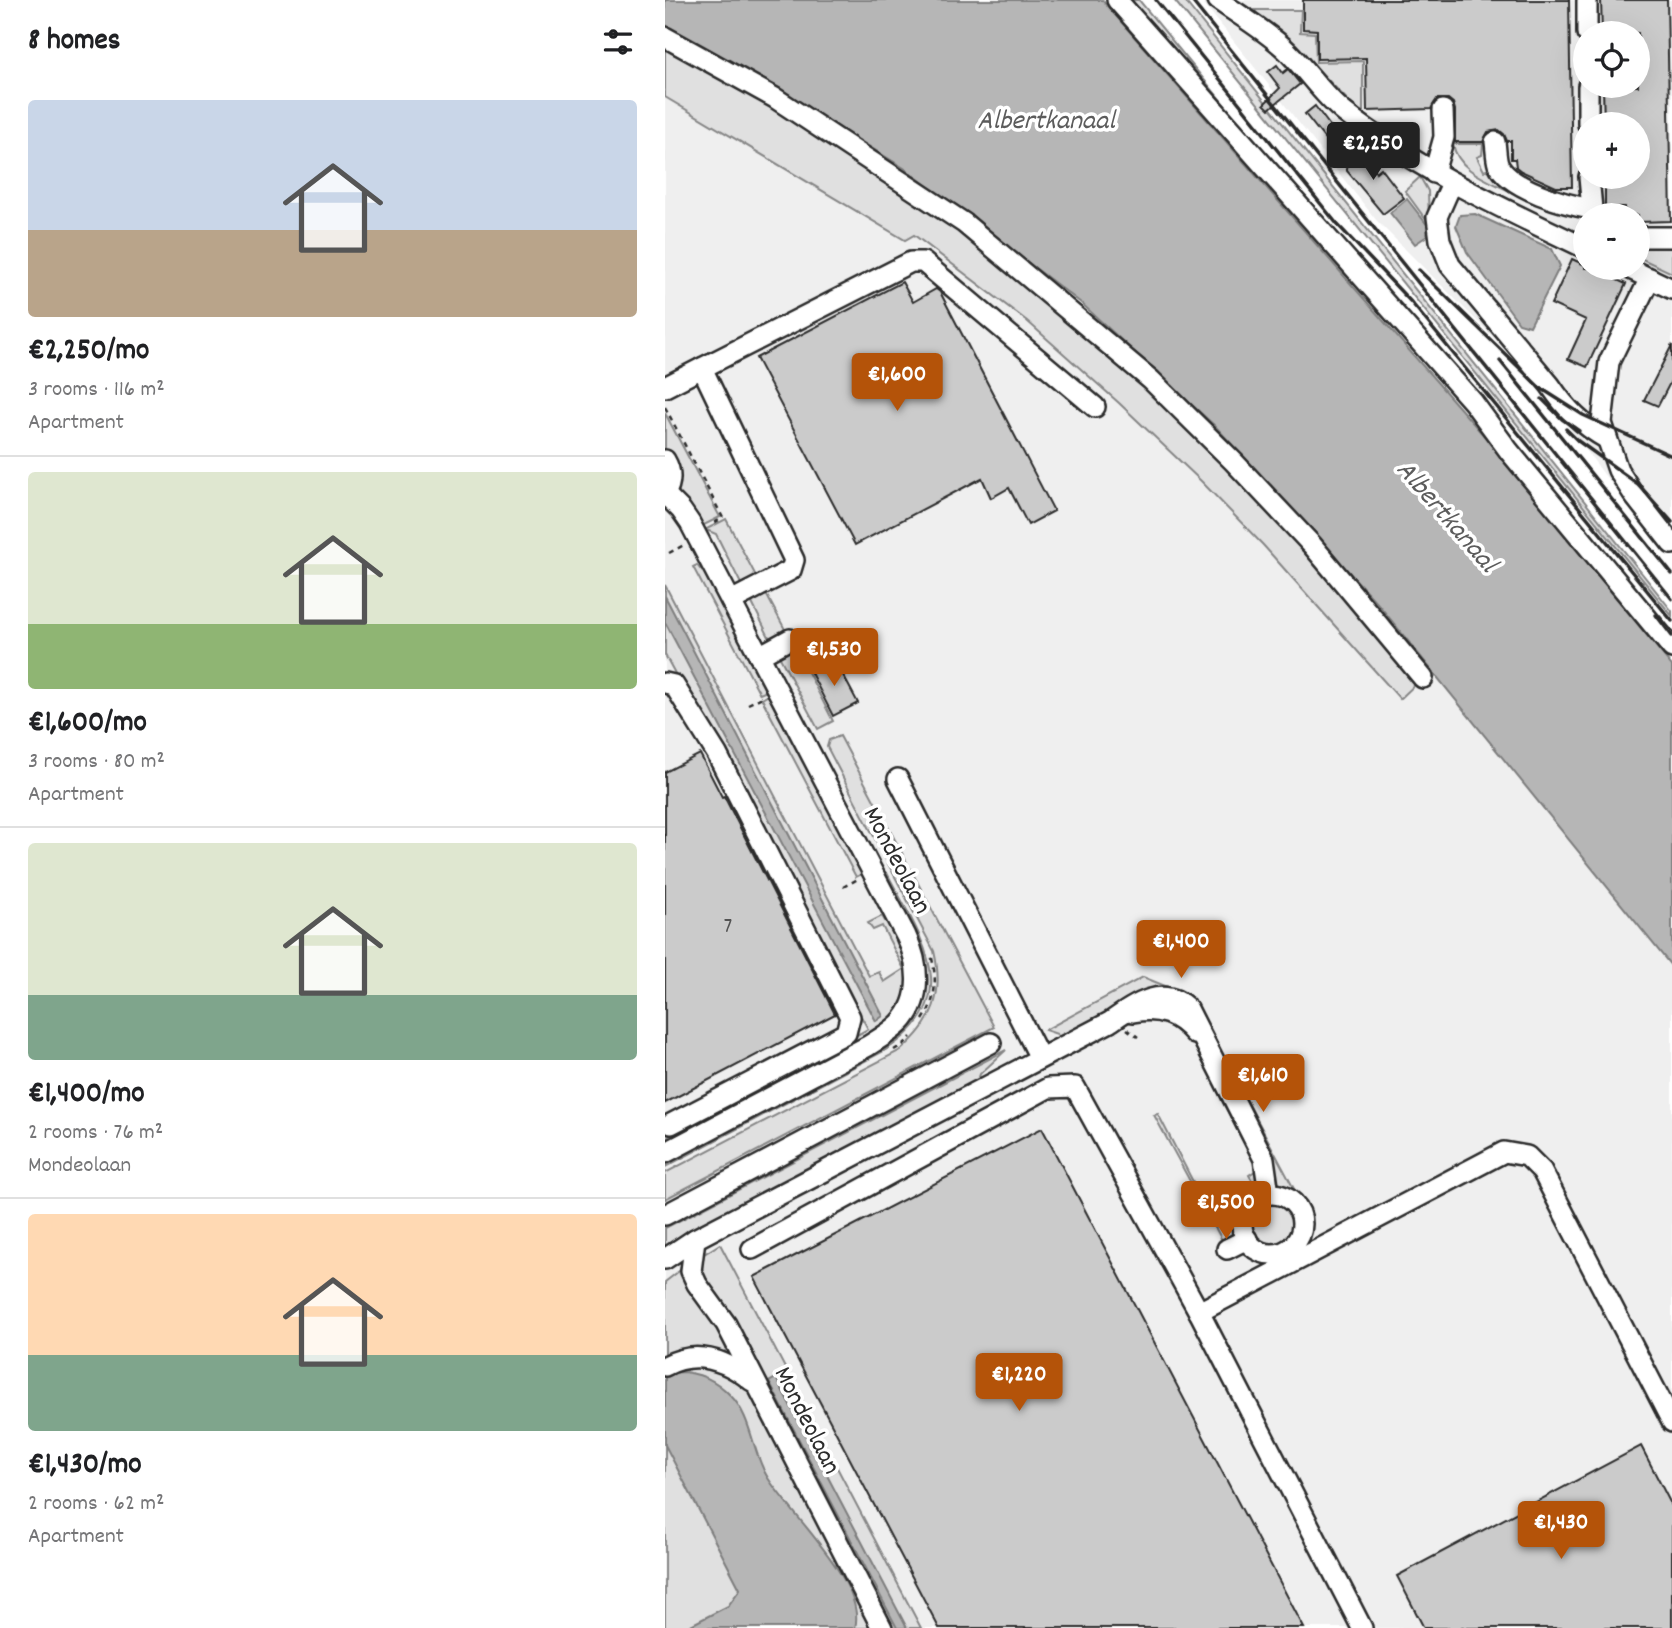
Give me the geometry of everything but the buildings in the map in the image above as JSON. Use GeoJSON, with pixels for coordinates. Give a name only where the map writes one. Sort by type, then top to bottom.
{"type":"FeatureCollection","features":[{"type":"Feature","properties":{"kind":"street"},"geometry":{"type":"LineString","coordinates":[[1117,0],[1473,402],[1509,451],[1672,648]]}},
{"type":"Feature","properties":{"kind":"street"},"geometry":{"type":"LineString","coordinates":[[1218,0],[1283,47],[1342,110],[1379,138],[1452,183],[1573,242]]}},
{"type":"Feature","properties":{"kind":"street"},"geometry":{"type":"LineString","coordinates":[[1587,0],[1587,21]]}},
{"type":"Feature","properties":{"kind":"street"},"geometry":{"type":"LineString","coordinates":[[665,37],[775,98],[964,223],[1130,362],[1234,462],[1313,545],[1423,678]]}},
{"type":"Feature","properties":{"kind":"street"},"geometry":{"type":"LineString","coordinates":[[1434,173],[1444,137],[1443,110]]}},
{"type":"Feature","properties":{"kind":"street"},"geometry":{"type":"LineString","coordinates":[[1495,142],[1499,164],[1511,180],[1573,207]]}},
{"type":"Feature","properties":{"kind":"street"},"geometry":{"type":"LineString","coordinates":[[1452,183],[1437,217],[1440,240],[1450,265],[1550,385],[1562,404],[1586,427],[1607,439]]}},
{"type":"Feature","properties":{"kind":"street"},"geometry":{"type":"LineString","coordinates":[[1650,237],[1672,237]]}},
{"type":"Feature","properties":{"kind":"street"},"geometry":{"type":"LineString","coordinates":[[665,387],[911,262],[923,262],[1095,407]]}},
{"type":"Feature","properties":{"kind":"street"},"geometry":{"type":"LineString","coordinates":[[1650,278],[1672,289]]}},
{"type":"Feature","properties":{"kind":"street"},"geometry":{"type":"LineString","coordinates":[[1649,280],[1609,362],[1602,423],[1618,470],[1672,544]]}},
{"type":"Feature","properties":{"kind":"street"},"geometry":{"type":"LineString","coordinates":[[702,368],[794,560],[791,570],[731,601]]}},
{"type":"Feature","properties":{"kind":"street"},"geometry":{"type":"LineString","coordinates":[[665,460],[671,481],[665,494]]}},
{"type":"Feature","properties":{"kind":"street","name":"Mondeolaan"},"geometry":{"type":"LineString","coordinates":[[665,494],[681,510],[693,537],[731,601],[912,948],[918,969],[913,998],[904,1017],[877,1040],[665,1153]]}},
{"type":"Feature","properties":{"kind":"street"},"geometry":{"type":"LineString","coordinates":[[759,656],[790,639]]}},
{"type":"Feature","properties":{"kind":"street"},"geometry":{"type":"LineString","coordinates":[[665,683],[674,684],[717,754],[849,1017],[846,1033],[671,1124]]}},
{"type":"Feature","properties":{"kind":"street"},"geometry":{"type":"LineString","coordinates":[[898,779],[1040,1058]]}},
{"type":"Feature","properties":{"kind":"street"},"geometry":{"type":"LineString","coordinates":[[665,1259],[695,1239],[1121,1014],[1153,1009],[1169,1013],[1188,1026],[1207,1048],[1264,1159],[1269,1194]]}},
{"type":"Feature","properties":{"kind":"street"},"geometry":{"type":"LineString","coordinates":[[665,1215],[991,1043]]}},
{"type":"Feature","properties":{"kind":"street"},"geometry":{"type":"LineString","coordinates":[[752,1250],[1048,1088],[1075,1087],[1199,1312],[1361,1628]]}},
{"type":"Feature","properties":{"kind":"street"},"geometry":{"type":"LineString","coordinates":[[1199,1312],[1504,1152],[1527,1156],[1542,1171],[1672,1422]]}},
{"type":"Feature","properties":{"kind":"street"},"geometry":{"type":"LineString","coordinates":[[1269,1194],[1286,1197],[1297,1207],[1301,1226],[1298,1240],[1289,1249],[1270,1253],[1257,1250],[1247,1239],[1243,1222],[1247,1209],[1255,1199],[1269,1194]]}},
{"type":"Feature","properties":{"kind":"street","name":"Mondeolaan"},"geometry":{"type":"LineString","coordinates":[[695,1239],[691,1271],[697,1284],[726,1324],[759,1385],[882,1628]]}},
{"type":"Feature","properties":{"kind":"street"},"geometry":{"type":"LineString","coordinates":[[1227,1249],[1247,1239]]}},
{"type":"Feature","properties":{"kind":"street"},"geometry":{"type":"LineString","coordinates":[[665,1366],[674,1361],[700,1356],[736,1368],[759,1385]]}},
{"type":"Feature","properties":{"kind":"path"},"geometry":{"type":"LineString","coordinates":[[665,407],[723,518],[669,553]]}},
{"type":"Feature","properties":{"kind":"path"},"geometry":{"type":"LineString","coordinates":[[748,704],[770,692]]}},
{"type":"Feature","properties":{"kind":"path"},"geometry":{"type":"LineString","coordinates":[[843,887],[866,875]]}},
{"type":"Feature","properties":{"kind":"path"},"geometry":{"type":"LineString","coordinates":[[919,1027],[929,1012],[936,987],[930,951]]}},
{"type":"Feature","properties":{"kind":"path"},"geometry":{"type":"LineString","coordinates":[[892,1051],[912,1036]]}},
{"type":"Feature","properties":{"kind":"shaded area"},"geometry":{"type":"Polygon","coordinates":[[[1123,0],[1139,0],[1259,147],[1123,0]]]}},
{"type":"Feature","properties":{"kind":"shaded area"},"geometry":{"type":"Polygon","coordinates":[[[1174,0],[1184,0],[1672,611],[1672,616],[1174,0]]]}},
{"type":"Feature","properties":{"kind":"shaded area"},"geometry":{"type":"Polygon","coordinates":[[[1201,0],[1672,0],[1672,555],[1606,477],[1527,371],[1377,221],[1201,0]]]}},
{"type":"Feature","properties":{"kind":"shaded area"},"geometry":{"type":"Polygon","coordinates":[[[1254,10],[1301,10],[1300,32],[1315,33],[1316,62],[1363,61],[1363,115],[1292,42],[1254,10]]]}},
{"type":"Feature","properties":{"kind":"shaded area"},"geometry":{"type":"Polygon","coordinates":[[[665,42],[710,66],[963,230],[1118,357],[1229,463],[1419,681],[1400,699],[1263,545],[1201,481],[1027,321],[914,235],[905,240],[665,97],[665,42]]]}},
{"type":"Feature","properties":{"kind":"shaded area"},"geometry":{"type":"Polygon","coordinates":[[[665,97],[853,210],[914,235],[1027,321],[1201,481],[1263,545],[1400,699],[1432,670],[1672,967],[1672,1628],[665,1628],[665,97]]]}},
{"type":"Feature","properties":{"kind":"shaded area"},"geometry":{"type":"Polygon","coordinates":[[[1453,144],[1483,144],[1482,155],[1477,157],[1484,171],[1489,169],[1513,193],[1468,169],[1456,154],[1453,144]]]}},
{"type":"Feature","properties":{"kind":"shaded area"},"geometry":{"type":"Polygon","coordinates":[[[1420,177],[1428,191],[1429,224],[1405,191],[1420,177]]]}},
{"type":"Feature","properties":{"kind":"shaded area"},"geometry":{"type":"Polygon","coordinates":[[[1650,245],[1672,246],[1672,273],[1650,263],[1650,245]]]}},
{"type":"Feature","properties":{"kind":"shaded area"},"geometry":{"type":"Polygon","coordinates":[[[665,413],[720,517],[698,528],[679,494],[672,456],[665,450],[665,413]]]}},
{"type":"Feature","properties":{"kind":"shaded area"},"geometry":{"type":"Polygon","coordinates":[[[726,519],[757,578],[742,586],[716,534],[701,532],[726,519]]]}},
{"type":"Feature","properties":{"kind":"shaded area"},"geometry":{"type":"Polygon","coordinates":[[[697,565],[700,569],[704,567],[769,690],[760,694],[693,567],[697,565]]]}},
{"type":"Feature","properties":{"kind":"shaded area"},"geometry":{"type":"Polygon","coordinates":[[[665,585],[869,976],[879,972],[884,982],[904,969],[882,926],[873,930],[868,923],[882,916],[885,921],[889,919],[897,936],[907,967],[907,981],[905,994],[898,1007],[873,1034],[665,1144],[665,1139],[868,1029],[665,655],[665,585]]]}},
{"type":"Feature","properties":{"kind":"shaded area"},"geometry":{"type":"Polygon","coordinates":[[[765,592],[788,635],[772,643],[752,603],[753,598],[765,592]]]}},
{"type":"Feature","properties":{"kind":"shaded area"},"geometry":{"type":"Polygon","coordinates":[[[793,643],[833,721],[818,729],[777,652],[793,643]]]}},
{"type":"Feature","properties":{"kind":"shaded area"},"geometry":{"type":"Polygon","coordinates":[[[770,694],[864,873],[856,877],[762,699],[770,694]]]}},
{"type":"Feature","properties":{"kind":"shaded area"},"geometry":{"type":"Polygon","coordinates":[[[840,736],[994,1027],[665,1199],[665,1173],[901,1050],[921,1029],[934,1006],[938,980],[934,951],[827,747],[829,740],[840,736]]]}},
{"type":"Feature","properties":{"kind":"shaded area"},"geometry":{"type":"Polygon","coordinates":[[[879,872],[887,873],[923,945],[930,967],[931,989],[925,1011],[910,1031],[884,1051],[665,1167],[665,1160],[915,1017],[925,991],[924,964],[879,872]]]}},
{"type":"Feature","properties":{"kind":"shaded area"},"geometry":{"type":"Polygon","coordinates":[[[1143,977],[1190,996],[1193,1002],[1060,1040],[1057,1034],[1045,1030],[1143,977]]]}},
{"type":"Feature","properties":{"kind":"shaded area"},"geometry":{"type":"Polygon","coordinates":[[[1006,1050],[980,1074],[977,1083],[665,1250],[665,1228],[1006,1050]]]}},
{"type":"Feature","properties":{"kind":"shaded area"},"geometry":{"type":"Polygon","coordinates":[[[1228,1065],[1301,1202],[1280,1186],[1224,1067],[1228,1065]]]}},
{"type":"Feature","properties":{"kind":"shaded area"},"geometry":{"type":"Polygon","coordinates":[[[1225,1100],[1250,1144],[1259,1169],[1260,1180],[1255,1192],[1240,1210],[1233,1232],[1223,1242],[1154,1115],[1158,1114],[1204,1203],[1215,1198],[1220,1206],[1256,1187],[1249,1175],[1258,1169],[1222,1101],[1225,1100]]]}},
{"type":"Feature","properties":{"kind":"shaded area"},"geometry":{"type":"Polygon","coordinates":[[[1272,1204],[1280,1205],[1286,1210],[1291,1216],[1291,1232],[1286,1238],[1280,1243],[1272,1244],[1264,1243],[1258,1238],[1253,1232],[1252,1224],[1253,1216],[1258,1210],[1264,1205],[1272,1204]]]}},
{"type":"Feature","properties":{"kind":"shaded area"},"geometry":{"type":"Polygon","coordinates":[[[720,1244],[921,1628],[890,1628],[707,1284],[702,1273],[701,1256],[720,1244]]]}},
{"type":"Feature","properties":{"kind":"shaded area"},"geometry":{"type":"Polygon","coordinates":[[[683,1268],[726,1344],[727,1349],[724,1352],[698,1348],[665,1357],[665,1282],[683,1268]]]}},
{"type":"Feature","properties":{"kind":"shaded area"},"geometry":{"type":"Polygon","coordinates":[[[712,1364],[748,1387],[874,1628],[665,1628],[665,1374],[679,1366],[712,1364]]]}},
{"type":"Feature","properties":{"kind":"water","name":"Albertkanaal"},"geometry":{"type":"Polygon","coordinates":[[[665,0],[1102,0],[1486,438],[1672,666],[1672,967],[1378,604],[1216,427],[1081,303],[904,168],[715,52],[665,25],[665,0]]]}},
{"type":"Feature","properties":{"kind":"water"},"geometry":{"type":"Polygon","coordinates":[[[1407,199],[1428,226],[1427,236],[1415,244],[1390,213],[1407,199]]]}},
{"type":"Feature","properties":{"kind":"water"},"geometry":{"type":"Polygon","coordinates":[[[1475,214],[1552,249],[1560,266],[1530,326],[1519,323],[1467,252],[1456,226],[1460,215],[1475,214]]]}},
{"type":"Feature","properties":{"kind":"water"},"geometry":{"type":"Polygon","coordinates":[[[665,596],[883,1016],[876,1021],[665,622],[665,596]]]}},
{"type":"Feature","properties":{"kind":"water"},"geometry":{"type":"Polygon","coordinates":[[[678,1372],[693,1373],[713,1381],[737,1404],[768,1478],[825,1550],[850,1591],[856,1610],[855,1628],[685,1628],[728,1606],[740,1589],[665,1445],[665,1377],[678,1372]]]}},
{"type":"Feature","properties":{"kind":"water"},"geometry":{"type":"Polygon","coordinates":[[[776,1378],[907,1628],[897,1628],[769,1382],[776,1378]]]}},
{"type":"Feature","properties":{"kind":"railway"},"geometry":{"type":"LineString","coordinates":[[1156,0],[1337,224],[1411,302],[1672,621]]}},
{"type":"Feature","properties":{"kind":"railway"},"geometry":{"type":"LineString","coordinates":[[1191,0],[1672,599]]}},
{"type":"Feature","properties":{"kind":"railway"},"geometry":{"type":"LineString","coordinates":[[1419,270],[1539,387],[1583,415],[1672,456]]}},
{"type":"Feature","properties":{"kind":"railway"},"geometry":{"type":"LineString","coordinates":[[1500,361],[1672,574]]}},
{"type":"Feature","properties":{"kind":"railway"},"geometry":{"type":"LineString","coordinates":[[1542,399],[1579,431]]}},
{"type":"Feature","properties":{"kind":"railway"},"geometry":{"type":"LineString","coordinates":[[1566,429],[1578,441],[1638,484],[1672,522]]}},
{"type":"Feature","properties":{"kind":"railway"},"geometry":{"type":"LineString","coordinates":[[1656,615],[1672,636]]}}]}
